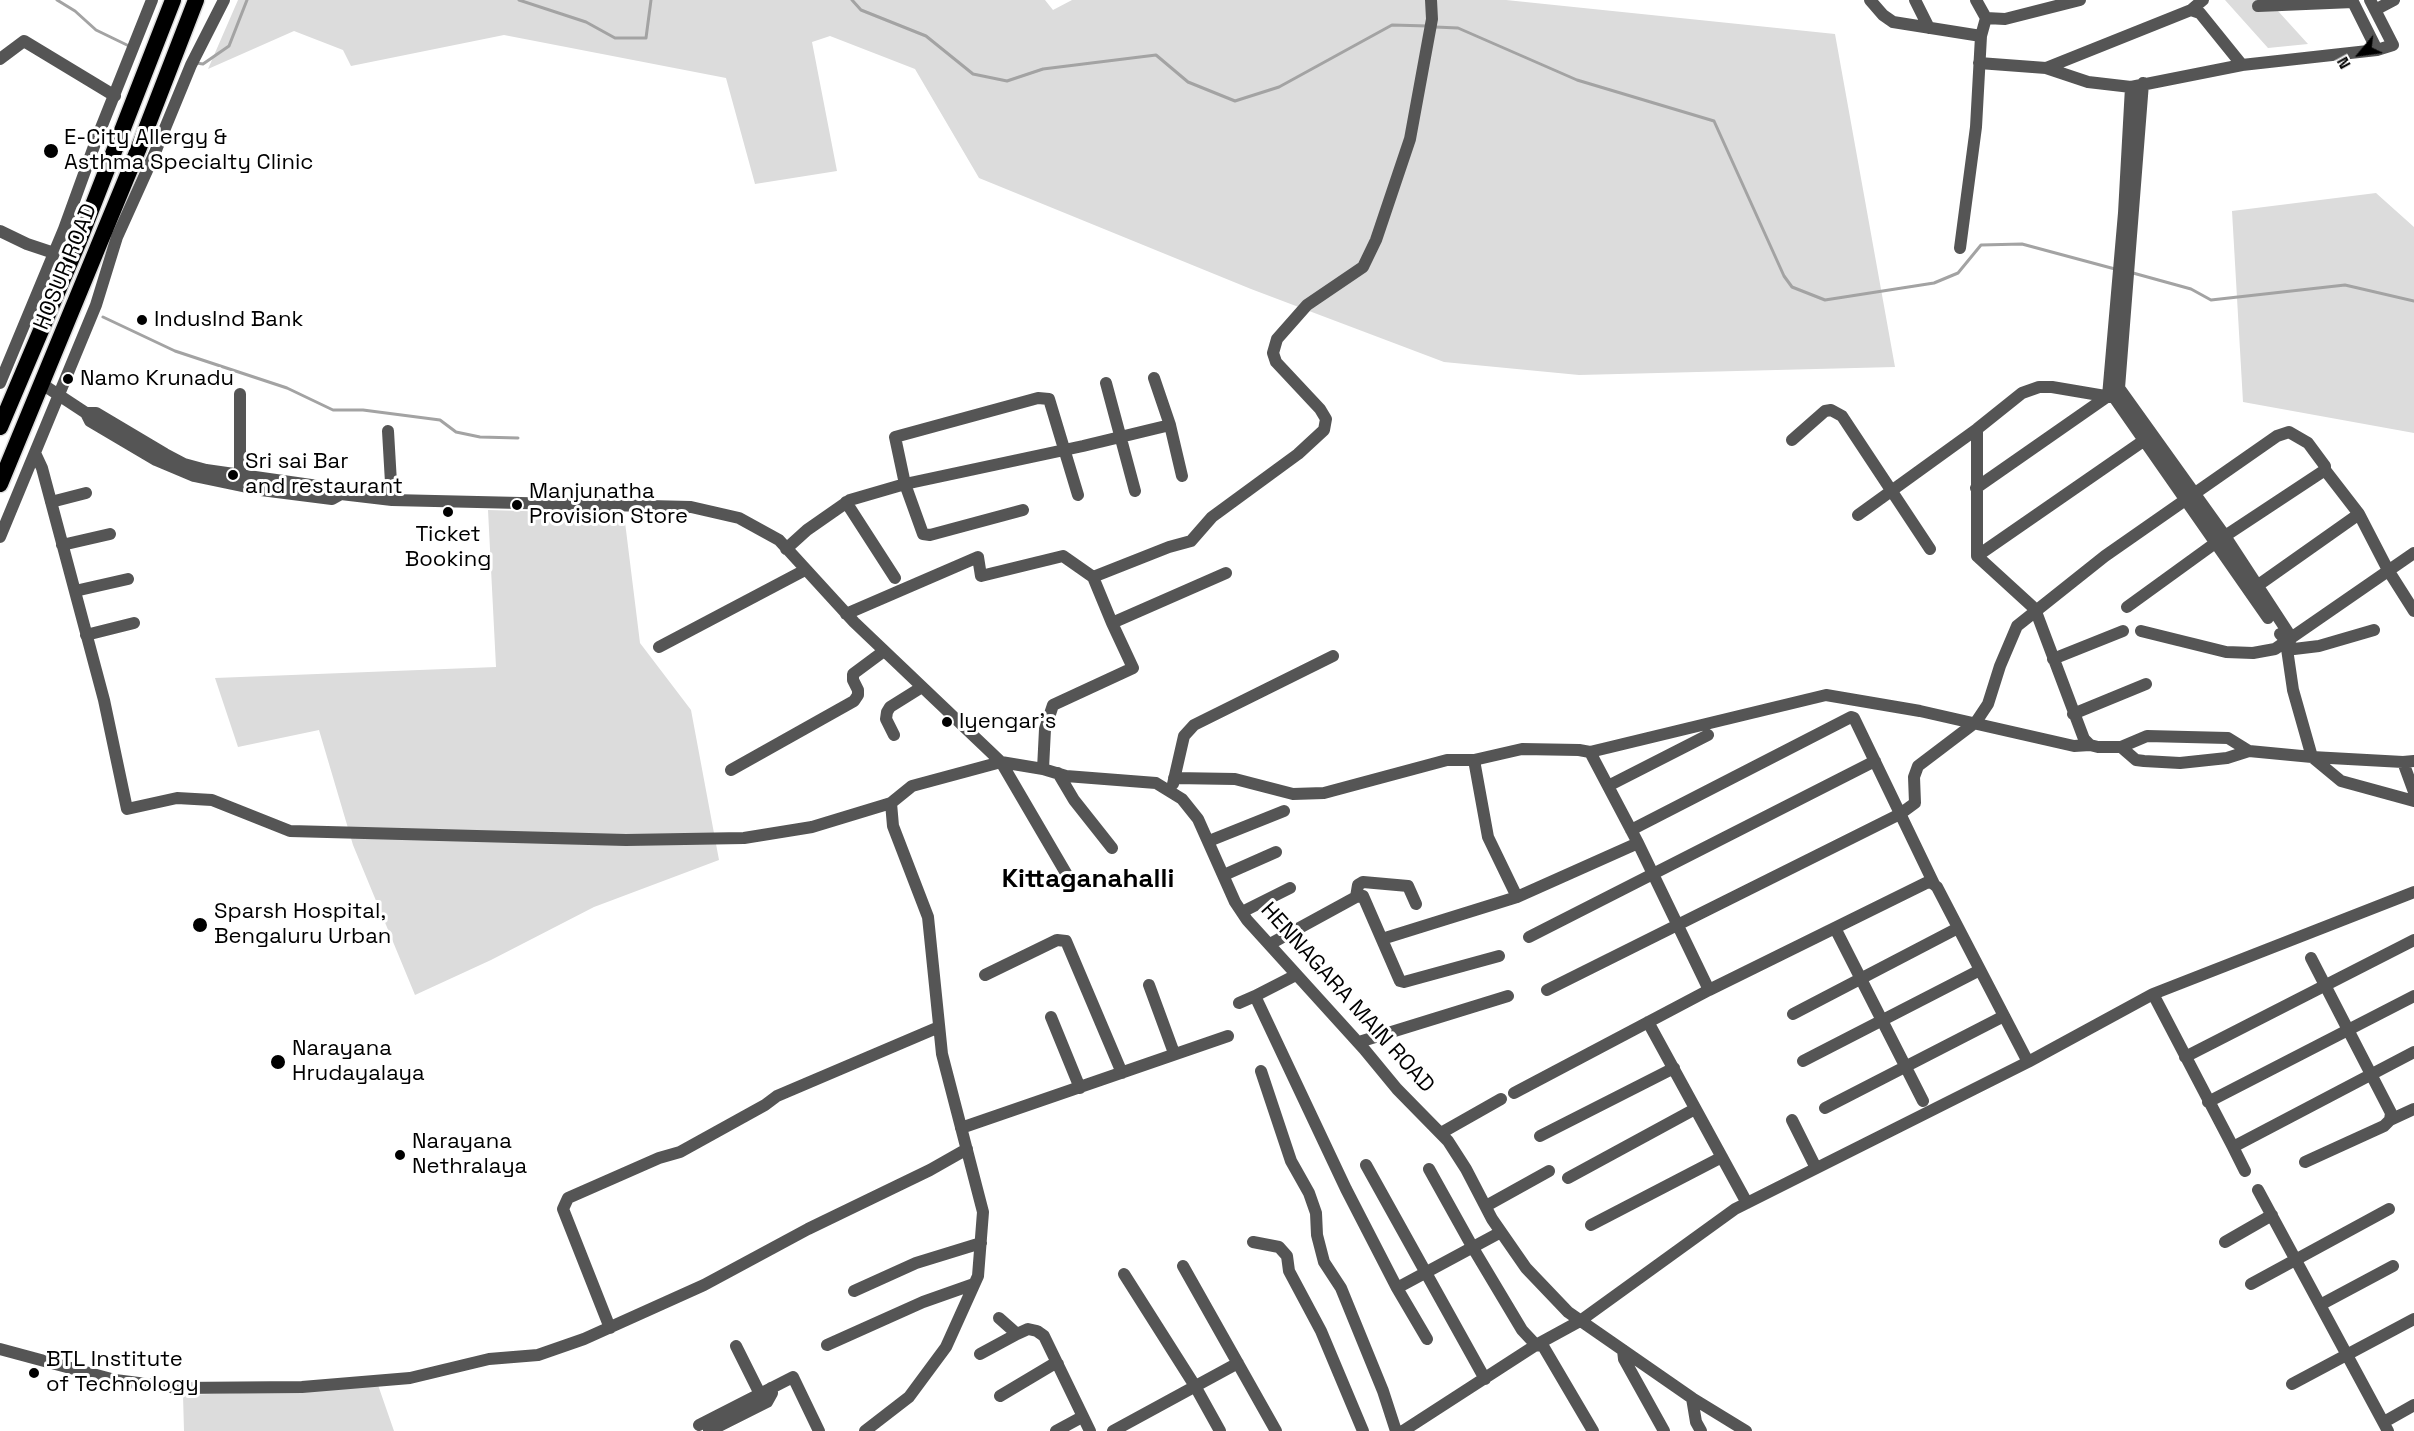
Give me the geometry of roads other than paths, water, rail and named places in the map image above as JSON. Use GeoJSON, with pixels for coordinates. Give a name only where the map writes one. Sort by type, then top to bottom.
{"type":"FeatureCollection","features":[{"type":"Feature","properties":{"kind":"highway","name":"HOSUR ROAD"},"geometry":{"type":"LineString","coordinates":[[0,428],[79,241],[173,0]]}},
{"type":"Feature","properties":{"kind":"highway","name":"HOSUR ROAD"},"geometry":{"type":"LineString","coordinates":[[0,484],[176,55],[196,0]]}},
{"type":"Feature","properties":{"kind":"street"},"geometry":{"type":"LineString","coordinates":[[0,383],[54,253],[152,0]]}},
{"type":"Feature","properties":{"kind":"street"},"geometry":{"type":"LineString","coordinates":[[0,537],[96,305],[117,237],[187,75],[225,0]]}},
{"type":"Feature","properties":{"kind":"street"},"geometry":{"type":"LineString","coordinates":[[1093,577],[1169,547],[1191,541],[1212,517],[1298,454],[1324,430],[1326,419],[1320,409],[1276,363],[1273,353],[1277,339],[1307,305],[1363,267],[1383,225],[1410,139],[1432,19],[1431,0]]}},
{"type":"Feature","properties":{"kind":"street"},"geometry":{"type":"LineString","coordinates":[[1870,0],[1883,15],[1893,22],[1981,36]]}},
{"type":"Feature","properties":{"kind":"street"},"geometry":{"type":"LineString","coordinates":[[1915,0],[1929,28]]}},
{"type":"Feature","properties":{"kind":"street"},"geometry":{"type":"LineString","coordinates":[[1960,248],[1976,127],[1981,36],[1986,18],[1976,0]]}},
{"type":"Feature","properties":{"kind":"street"},"geometry":{"type":"LineString","coordinates":[[2046,68],[2191,10],[2203,0]]}},
{"type":"Feature","properties":{"kind":"street"},"geometry":{"type":"LineString","coordinates":[[1979,63],[2046,68],[2088,82],[2137,85],[2242,65],[2377,50],[2393,45],[2372,5],[2394,0]]}},
{"type":"Feature","properties":{"kind":"street"},"geometry":{"type":"LineString","coordinates":[[1986,18],[2005,19],[2072,1]]}},
{"type":"Feature","properties":{"kind":"street"},"geometry":{"type":"LineString","coordinates":[[2258,6],[2353,1],[2377,50]]}},
{"type":"Feature","properties":{"kind":"street"},"geometry":{"type":"LineString","coordinates":[[2191,10],[2200,13],[2242,65]]}},
{"type":"Feature","properties":{"kind":"street"},"geometry":{"type":"LineString","coordinates":[[0,59],[24,40],[115,96]]}},
{"type":"Feature","properties":{"kind":"street"},"geometry":{"type":"LineString","coordinates":[[2137,85],[2125,272],[2113,393],[2190,496],[2294,649],[2319,646],[2374,630]]}},
{"type":"Feature","properties":{"kind":"street"},"geometry":{"type":"LineString","coordinates":[[0,231],[27,244],[54,253]]}},
{"type":"Feature","properties":{"kind":"street"},"geometry":{"type":"LineString","coordinates":[[1154,378],[1170,425],[1182,476]]}},
{"type":"Feature","properties":{"kind":"street"},"geometry":{"type":"LineString","coordinates":[[1106,383],[1119,437],[1136,491]]}},
{"type":"Feature","properties":{"kind":"street"},"geometry":{"type":"LineString","coordinates":[[42,384],[86,413],[96,413],[184,464],[240,481],[332,488],[341,494],[392,500],[691,507],[739,518],[779,540],[846,614],[1001,762],[1070,880]]}},
{"type":"Feature","properties":{"kind":"street"},"geometry":{"type":"LineString","coordinates":[[1858,515],[1977,429],[2022,393],[2038,387],[2113,393]]}},
{"type":"Feature","properties":{"kind":"street"},"geometry":{"type":"LineString","coordinates":[[1976,488],[2113,393]]}},
{"type":"Feature","properties":{"kind":"street"},"geometry":{"type":"LineString","coordinates":[[240,394],[240,481]]}},
{"type":"Feature","properties":{"kind":"street"},"geometry":{"type":"LineString","coordinates":[[1023,510],[930,535],[923,534],[905,484],[895,437],[1038,398],[1049,399],[1078,495]]}},
{"type":"Feature","properties":{"kind":"street"},"geometry":{"type":"LineString","coordinates":[[1792,440],[1825,411],[1837,412],[1842,416],[1930,549]]}},
{"type":"Feature","properties":{"kind":"street"},"geometry":{"type":"LineString","coordinates":[[786,549],[807,530],[846,502],[905,484],[1170,425]]}},
{"type":"Feature","properties":{"kind":"street"},"geometry":{"type":"LineString","coordinates":[[1977,429],[1977,556],[2035,609],[2073,714],[2084,739],[2090,745]]}},
{"type":"Feature","properties":{"kind":"street"},"geometry":{"type":"LineString","coordinates":[[388,431],[392,500]]}},
{"type":"Feature","properties":{"kind":"street"},"geometry":{"type":"LineString","coordinates":[[1547,990],[1900,814],[1915,803],[1914,777],[1918,766],[1976,722],[1988,704],[2000,666],[2017,626],[2035,609],[2105,556],[2277,436],[2289,432],[2308,443],[2325,466],[2325,470],[2359,514],[2388,570],[2414,611]]}},
{"type":"Feature","properties":{"kind":"street"},"geometry":{"type":"LineString","coordinates":[[1977,556],[2148,437]]}},
{"type":"Feature","properties":{"kind":"street"},"geometry":{"type":"LineString","coordinates":[[35,453],[42,468],[104,700],[127,809],[177,798],[212,800],[290,831],[626,840],[744,838],[812,827],[891,803],[912,786],[1001,762]]}},
{"type":"Feature","properties":{"kind":"street"},"geometry":{"type":"LineString","coordinates":[[2127,607],[2325,470]]}},
{"type":"Feature","properties":{"kind":"street"},"geometry":{"type":"LineString","coordinates":[[51,502],[86,493]]}},
{"type":"Feature","properties":{"kind":"street"},"geometry":{"type":"LineString","coordinates":[[846,502],[895,578]]}},
{"type":"Feature","properties":{"kind":"street"},"geometry":{"type":"LineString","coordinates":[[2257,586],[2359,514]]}},
{"type":"Feature","properties":{"kind":"street"},"geometry":{"type":"LineString","coordinates":[[62,545],[110,534]]}},
{"type":"Feature","properties":{"kind":"street"},"geometry":{"type":"LineString","coordinates":[[2221,540],[2257,586],[2288,640],[2293,690],[2312,757],[2341,781],[2414,801]]}},
{"type":"Feature","properties":{"kind":"street"},"geometry":{"type":"LineString","coordinates":[[2141,631],[2226,652],[2253,653],[2275,649],[2414,553]]}},
{"type":"Feature","properties":{"kind":"street"},"geometry":{"type":"LineString","coordinates":[[846,614],[978,557],[981,576],[1064,556],[1093,577],[1133,668],[1053,705],[1045,729],[1043,769]]}},
{"type":"Feature","properties":{"kind":"street"},"geometry":{"type":"LineString","coordinates":[[659,647],[805,570]]}},
{"type":"Feature","properties":{"kind":"street"},"geometry":{"type":"LineString","coordinates":[[1112,622],[1226,573]]}},
{"type":"Feature","properties":{"kind":"street"},"geometry":{"type":"LineString","coordinates":[[75,591],[128,579]]}},
{"type":"Feature","properties":{"kind":"street"},"geometry":{"type":"LineString","coordinates":[[86,635],[134,623]]}},
{"type":"Feature","properties":{"kind":"street"},"geometry":{"type":"LineString","coordinates":[[2052,659],[2123,631]]}},
{"type":"Feature","properties":{"kind":"street"},"geometry":{"type":"LineString","coordinates":[[731,770],[854,701],[858,690],[853,674],[884,651]]}},
{"type":"Feature","properties":{"kind":"street"},"geometry":{"type":"LineString","coordinates":[[1333,656],[1194,725],[1184,736],[1172,784],[1235,779],[1293,794],[1324,793],[1447,760],[1474,760],[1522,749],[1590,752],[1826,695],[1976,722],[2074,746],[2121,747],[2147,736],[2228,738],[2249,751]]}},
{"type":"Feature","properties":{"kind":"street"},"geometry":{"type":"LineString","coordinates":[[2073,714],[2146,684]]}},
{"type":"Feature","properties":{"kind":"street"},"geometry":{"type":"LineString","coordinates":[[894,735],[886,719],[887,712],[890,707],[922,687]]}},
{"type":"Feature","properties":{"kind":"street"},"geometry":{"type":"LineString","coordinates":[[1631,830],[1851,717],[1854,718],[1934,884],[2028,1062]]}},
{"type":"Feature","properties":{"kind":"street"},"geometry":{"type":"LineString","coordinates":[[1608,786],[1708,735]]}},
{"type":"Feature","properties":{"kind":"street"},"geometry":{"type":"LineString","coordinates":[[2121,747],[2136,760],[2180,763],[2227,758],[2249,751],[2409,762],[2414,792]]}},
{"type":"Feature","properties":{"kind":"street"},"geometry":{"type":"LineString","coordinates":[[1590,752],[1638,843],[1709,990]]}},
{"type":"Feature","properties":{"kind":"street"},"geometry":{"type":"LineString","coordinates":[[1474,760],[1488,837],[1517,897]]}},
{"type":"Feature","properties":{"kind":"street"},"geometry":{"type":"LineString","coordinates":[[1529,937],[1875,761]]}},
{"type":"Feature","properties":{"kind":"street","name":"HENNAGARA MAIN ROAD"},"geometry":{"type":"LineString","coordinates":[[1001,762],[1043,769],[1066,776],[1172,784],[1198,819],[1242,912],[1296,975],[1359,1042],[1396,1089],[1441,1133],[1466,1169],[1485,1206],[1526,1268],[1568,1312],[1580,1321],[1692,1398],[1746,1431]]}},
{"type":"Feature","properties":{"kind":"street"},"geometry":{"type":"LineString","coordinates":[[1058,773],[1074,800],[1112,848]]}},
{"type":"Feature","properties":{"kind":"street"},"geometry":{"type":"LineString","coordinates":[[865,1431],[909,1397],[946,1347],[978,1276],[983,1212],[942,1054],[928,917],[893,826],[891,803]]}},
{"type":"Feature","properties":{"kind":"street"},"geometry":{"type":"LineString","coordinates":[[1209,841],[1284,811]]}},
{"type":"Feature","properties":{"kind":"street"},"geometry":{"type":"LineString","coordinates":[[1382,939],[1517,897],[1638,843]]}},
{"type":"Feature","properties":{"kind":"street"},"geometry":{"type":"LineString","coordinates":[[1224,875],[1276,852]]}},
{"type":"Feature","properties":{"kind":"street"},"geometry":{"type":"LineString","coordinates":[[1356,897],[1358,885],[1363,882],[1408,886],[1416,904]]}},
{"type":"Feature","properties":{"kind":"street"},"geometry":{"type":"LineString","coordinates":[[1514,1093],[1709,990],[1926,883],[1934,884]]}},
{"type":"Feature","properties":{"kind":"street"},"geometry":{"type":"LineString","coordinates":[[1242,912],[1290,888]]}},
{"type":"Feature","properties":{"kind":"street"},"geometry":{"type":"LineString","coordinates":[[1402,1431],[1536,1345],[1580,1321],[1735,1209],[2028,1062],[2153,994],[2414,892]]}},
{"type":"Feature","properties":{"kind":"street"},"geometry":{"type":"LineString","coordinates":[[1270,944],[1356,897],[1363,896],[1397,978],[1404,982],[1499,956]]}},
{"type":"Feature","properties":{"kind":"street"},"geometry":{"type":"LineString","coordinates":[[1835,928],[1923,1101]]}},
{"type":"Feature","properties":{"kind":"street"},"geometry":{"type":"LineString","coordinates":[[1793,1014],[1958,928]]}},
{"type":"Feature","properties":{"kind":"street"},"geometry":{"type":"LineString","coordinates":[[985,975],[1058,940],[1066,941],[1122,1073]]}},
{"type":"Feature","properties":{"kind":"street"},"geometry":{"type":"LineString","coordinates":[[2185,1057],[2414,940]]}},
{"type":"Feature","properties":{"kind":"street"},"geometry":{"type":"LineString","coordinates":[[2311,958],[2391,1113],[2390,1120]]}},
{"type":"Feature","properties":{"kind":"street"},"geometry":{"type":"LineString","coordinates":[[1803,1061],[1980,970]]}},
{"type":"Feature","properties":{"kind":"street"},"geometry":{"type":"LineString","coordinates":[[1239,1003],[1296,975]]}},
{"type":"Feature","properties":{"kind":"street"},"geometry":{"type":"LineString","coordinates":[[1149,985],[1174,1053]]}},
{"type":"Feature","properties":{"kind":"street"},"geometry":{"type":"LineString","coordinates":[[2153,994],[2245,1171]]}},
{"type":"Feature","properties":{"kind":"street"},"geometry":{"type":"LineString","coordinates":[[1255,996],[1346,1189],[1397,1288],[1427,1339]]}},
{"type":"Feature","properties":{"kind":"street"},"geometry":{"type":"LineString","coordinates":[[1359,1042],[1508,996]]}},
{"type":"Feature","properties":{"kind":"street"},"geometry":{"type":"LineString","coordinates":[[2208,1102],[2414,996]]}},
{"type":"Feature","properties":{"kind":"street"},"geometry":{"type":"LineString","coordinates":[[1051,1017],[1080,1088]]}},
{"type":"Feature","properties":{"kind":"street"},"geometry":{"type":"LineString","coordinates":[[1825,1108],[2004,1017]]}},
{"type":"Feature","properties":{"kind":"street"},"geometry":{"type":"LineString","coordinates":[[1648,1022],[1747,1203]]}},
{"type":"Feature","properties":{"kind":"street"},"geometry":{"type":"LineString","coordinates":[[610,1328],[563,1209],[568,1198],[659,1158],[680,1152],[777,1096],[939,1028]]}},
{"type":"Feature","properties":{"kind":"street"},"geometry":{"type":"LineString","coordinates":[[962,1128],[1228,1036]]}},
{"type":"Feature","properties":{"kind":"street"},"geometry":{"type":"LineString","coordinates":[[2233,1147],[2414,1052]]}},
{"type":"Feature","properties":{"kind":"street"},"geometry":{"type":"LineString","coordinates":[[1540,1136],[1674,1068]]}},
{"type":"Feature","properties":{"kind":"street"},"geometry":{"type":"LineString","coordinates":[[1261,1071],[1291,1161],[1309,1193],[1316,1213],[1317,1235],[1324,1262],[1341,1288],[1383,1391],[1396,1431]]}},
{"type":"Feature","properties":{"kind":"street"},"geometry":{"type":"LineString","coordinates":[[1441,1133],[1501,1099]]}},
{"type":"Feature","properties":{"kind":"street"},"geometry":{"type":"LineString","coordinates":[[2305,1162],[2384,1125],[2414,1108]]}},
{"type":"Feature","properties":{"kind":"street"},"geometry":{"type":"LineString","coordinates":[[1568,1178],[1695,1109]]}},
{"type":"Feature","properties":{"kind":"street"},"geometry":{"type":"LineString","coordinates":[[1792,1119],[1816,1168]]}},
{"type":"Feature","properties":{"kind":"street"},"geometry":{"type":"LineString","coordinates":[[0,1349],[115,1380],[178,1388],[302,1387],[410,1378],[489,1359],[538,1355],[584,1339],[704,1285],[967,1149]]}},
{"type":"Feature","properties":{"kind":"street"},"geometry":{"type":"LineString","coordinates":[[1592,1226],[1722,1157]]}},
{"type":"Feature","properties":{"kind":"street"},"geometry":{"type":"LineString","coordinates":[[1366,1165],[1485,1379]]}},
{"type":"Feature","properties":{"kind":"street"},"geometry":{"type":"LineString","coordinates":[[1429,1169],[1522,1329],[1536,1345],[1543,1346],[1593,1431]]}},
{"type":"Feature","properties":{"kind":"street"},"geometry":{"type":"LineString","coordinates":[[1485,1206],[1549,1170]]}},
{"type":"Feature","properties":{"kind":"street"},"geometry":{"type":"LineString","coordinates":[[2258,1190],[2386,1427],[2414,1405]]}},
{"type":"Feature","properties":{"kind":"street"},"geometry":{"type":"LineString","coordinates":[[2251,1284],[2389,1209]]}},
{"type":"Feature","properties":{"kind":"street"},"geometry":{"type":"LineString","coordinates":[[2225,1242],[2272,1215]]}},
{"type":"Feature","properties":{"kind":"street"},"geometry":{"type":"LineString","coordinates":[[1397,1288],[1501,1232]]}},
{"type":"Feature","properties":{"kind":"street"},"geometry":{"type":"LineString","coordinates":[[1254,1242],[1279,1246],[1287,1256],[1289,1271],[1321,1331],[1364,1431]]}},
{"type":"Feature","properties":{"kind":"street"},"geometry":{"type":"LineString","coordinates":[[854,1291],[916,1263],[981,1244]]}},
{"type":"Feature","properties":{"kind":"street"},"geometry":{"type":"LineString","coordinates":[[1183,1266],[1276,1431]]}},
{"type":"Feature","properties":{"kind":"street"},"geometry":{"type":"LineString","coordinates":[[2320,1305],[2393,1266]]}},
{"type":"Feature","properties":{"kind":"street"},"geometry":{"type":"LineString","coordinates":[[1124,1274],[1195,1386],[1220,1431]]}},
{"type":"Feature","properties":{"kind":"street"},"geometry":{"type":"LineString","coordinates":[[828,1345],[923,1302],[974,1284]]}},
{"type":"Feature","properties":{"kind":"street"},"geometry":{"type":"LineString","coordinates":[[999,1318],[1017,1334]]}},
{"type":"Feature","properties":{"kind":"street"},"geometry":{"type":"LineString","coordinates":[[2292,1384],[2414,1319]]}},
{"type":"Feature","properties":{"kind":"street"},"geometry":{"type":"LineString","coordinates":[[980,1354],[1028,1329],[1037,1331],[1044,1336],[1090,1431]]}},
{"type":"Feature","properties":{"kind":"street"},"geometry":{"type":"LineString","coordinates":[[704,1428],[767,1402],[772,1393],[766,1391],[736,1346]]}},
{"type":"Feature","properties":{"kind":"street"},"geometry":{"type":"LineString","coordinates":[[1623,1350],[1624,1359],[1664,1431]]}},
{"type":"Feature","properties":{"kind":"street"},"geometry":{"type":"LineString","coordinates":[[1113,1431],[1130,1427],[1195,1386],[1238,1363]]}},
{"type":"Feature","properties":{"kind":"street"},"geometry":{"type":"LineString","coordinates":[[1000,1396],[1052,1365],[1058,1364]]}},
{"type":"Feature","properties":{"kind":"street"},"geometry":{"type":"LineString","coordinates":[[766,1391],[793,1377],[819,1431]]}},
{"type":"Feature","properties":{"kind":"street"},"geometry":{"type":"LineString","coordinates":[[1692,1398],[1696,1422],[1701,1431]]}},
{"type":"Feature","properties":{"kind":"street"},"geometry":{"type":"LineString","coordinates":[[1056,1431],[1083,1417]]}},
{"type":"Feature","properties":{"kind":"waterway"},"geometry":{"type":"LineString","coordinates":[[57,0],[75,11],[96,30],[129,46]]}},
{"type":"Feature","properties":{"kind":"waterway"},"geometry":{"type":"LineString","coordinates":[[196,63],[203,64],[229,46],[247,0]]}},
{"type":"Feature","properties":{"kind":"waterway"},"geometry":{"type":"LineString","coordinates":[[519,0],[586,22],[615,38],[646,38],[651,0]]}},
{"type":"Feature","properties":{"kind":"waterway"},"geometry":{"type":"LineString","coordinates":[[852,0],[861,10],[926,36],[973,74],[1007,81],[1043,69],[1156,55],[1188,82],[1235,101],[1279,87],[1392,25],[1428,26]]}},
{"type":"Feature","properties":{"kind":"waterway"},"geometry":{"type":"LineString","coordinates":[[1435,27],[1458,28],[1577,80],[1714,121],[1784,276],[1792,287],[1825,300],[1934,283],[1958,273],[1981,245],[2022,244],[2115,269]]}},
{"type":"Feature","properties":{"kind":"waterway"},"geometry":{"type":"LineString","coordinates":[[2133,273],[2191,289],[2211,300],[2345,285],[2414,301]]}},
{"type":"Feature","properties":{"kind":"waterway"},"geometry":{"type":"LineString","coordinates":[[103,317],[175,351],[287,388],[333,410],[363,410],[440,420],[456,432],[480,437],[518,438]]}},
{"type":"Feature","properties":{"kind":"place","name":"E-City Allergy & Asthma Specialty Clinic"},"geometry":{"type":"Point","coordinates":[51,151]}},
{"type":"Feature","properties":{"kind":"place","name":"IndusInd Bank"},"geometry":{"type":"Point","coordinates":[142,320]}},
{"type":"Feature","properties":{"kind":"place","name":"Namo Krunadu"},"geometry":{"type":"Point","coordinates":[68,379]}},
{"type":"Feature","properties":{"kind":"place","name":"Sri sai Bar and restaurant"},"geometry":{"type":"Point","coordinates":[233,475]}},
{"type":"Feature","properties":{"kind":"place","name":"Manjunatha Provision Store"},"geometry":{"type":"Point","coordinates":[517,505]}},
{"type":"Feature","properties":{"kind":"place","name":"Ticket Booking"},"geometry":{"type":"Point","coordinates":[448,512]}},
{"type":"Feature","properties":{"kind":"place","name":"Iyengar's"},"geometry":{"type":"Point","coordinates":[947,722]}},
{"type":"Feature","properties":{"kind":"place","name":"Sparsh Hospital, Bengaluru Urban"},"geometry":{"type":"Point","coordinates":[200,925]}},
{"type":"Feature","properties":{"kind":"place","name":"Narayana Hrudayalaya"},"geometry":{"type":"Point","coordinates":[278,1062]}},
{"type":"Feature","properties":{"kind":"place","name":"Narayana Nethralaya"},"geometry":{"type":"Point","coordinates":[400,1155]}},
{"type":"Feature","properties":{"kind":"place","name":"BTL Institute of Technology"},"geometry":{"type":"Point","coordinates":[34,1373]}},
{"type":"Feature","properties":{"kind":"district","name":"Kittaganahalli"},"geometry":{"type":"Point","coordinates":[1088,880]}}]}
